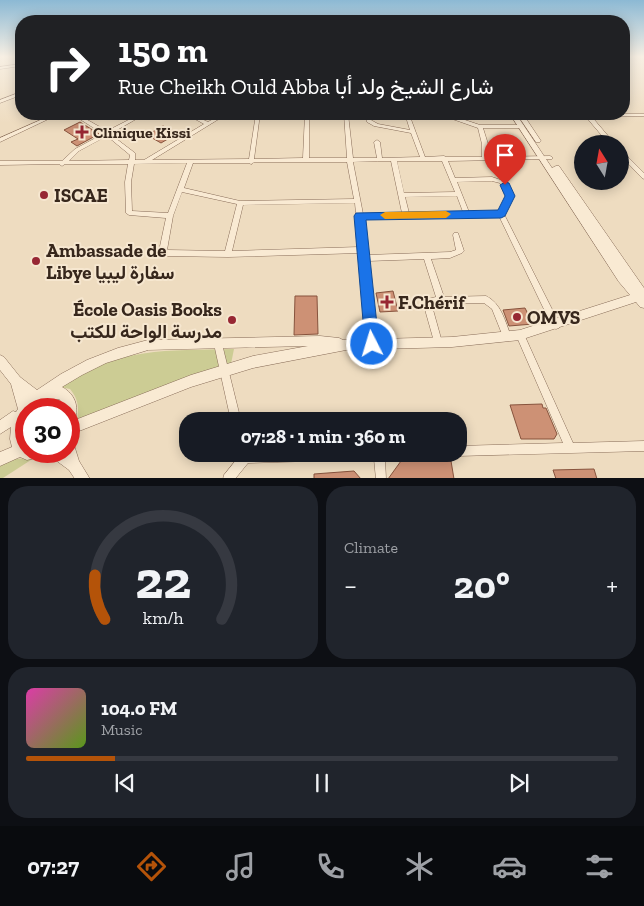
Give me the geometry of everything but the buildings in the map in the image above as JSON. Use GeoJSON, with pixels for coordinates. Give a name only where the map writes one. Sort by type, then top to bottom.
{"type":"FeatureCollection","features":[{"type":"Feature","properties":{"kind":"street"},"geometry":{"type":"LineString","coordinates":[[0,102],[15,96]]}},
{"type":"Feature","properties":{"kind":"street"},"geometry":{"type":"LineString","coordinates":[[630,115],[644,115]]}},
{"type":"Feature","properties":{"kind":"street"},"geometry":{"type":"LineString","coordinates":[[0,140],[44,120]]}},
{"type":"Feature","properties":{"kind":"street"},"geometry":{"type":"LineString","coordinates":[[84,120],[106,133],[133,154],[128,182],[129,212],[170,216]]}},
{"type":"Feature","properties":{"kind":"street"},"geometry":{"type":"LineString","coordinates":[[62,164],[77,150],[131,120]]}},
{"type":"Feature","properties":{"kind":"street"},"geometry":{"type":"LineString","coordinates":[[200,120],[208,124]]}},
{"type":"Feature","properties":{"kind":"street"},"geometry":{"type":"LineString","coordinates":[[144,162],[215,120]]}},
{"type":"Feature","properties":{"kind":"street"},"geometry":{"type":"LineString","coordinates":[[251,162],[257,120]]}},
{"type":"Feature","properties":{"kind":"street"},"geometry":{"type":"LineString","coordinates":[[306,161],[307,120]]}},
{"type":"Feature","properties":{"kind":"street"},"geometry":{"type":"LineString","coordinates":[[347,120],[350,161],[360,216],[372,344]]}},
{"type":"Feature","properties":{"kind":"street"},"geometry":{"type":"LineString","coordinates":[[370,120],[372,124],[413,132]]}},
{"type":"Feature","properties":{"kind":"street"},"geometry":{"type":"LineString","coordinates":[[409,120],[423,159]]}},
{"type":"Feature","properties":{"kind":"street"},"geometry":{"type":"LineString","coordinates":[[460,120],[480,127],[521,126]]}},
{"type":"Feature","properties":{"kind":"street"},"geometry":{"type":"LineString","coordinates":[[517,120],[546,158]]}},
{"type":"Feature","properties":{"kind":"street"},"geometry":{"type":"LineString","coordinates":[[80,425],[224,370],[280,356],[346,345],[438,342],[520,335],[642,297],[622,279],[524,120]]}},
{"type":"Feature","properties":{"kind":"street"},"geometry":{"type":"LineString","coordinates":[[590,120],[604,135]]}},
{"type":"Feature","properties":{"kind":"street"},"geometry":{"type":"LineString","coordinates":[[480,127],[485,144],[485,158]]}},
{"type":"Feature","properties":{"kind":"street"},"geometry":{"type":"LineString","coordinates":[[376,142],[380,160]]}},
{"type":"Feature","properties":{"kind":"street"},"geometry":{"type":"LineString","coordinates":[[444,158],[468,214]]}},
{"type":"Feature","properties":{"kind":"street"},"geometry":{"type":"LineString","coordinates":[[0,163],[190,163],[546,158]]}},
{"type":"Feature","properties":{"kind":"street"},"geometry":{"type":"LineString","coordinates":[[394,160],[406,215]]}},
{"type":"Feature","properties":{"kind":"street"},"geometry":{"type":"LineString","coordinates":[[629,161],[644,177]]}},
{"type":"Feature","properties":{"kind":"street"},"geometry":{"type":"LineString","coordinates":[[190,163],[170,216],[164,252],[450,255],[460,251],[456,235]]}},
{"type":"Feature","properties":{"kind":"street"},"geometry":{"type":"LineString","coordinates":[[453,180],[492,179],[502,182],[510,196],[501,214]]}},
{"type":"Feature","properties":{"kind":"street"},"geometry":{"type":"LineString","coordinates":[[180,189],[240,203],[358,201]]}},
{"type":"Feature","properties":{"kind":"street"},"geometry":{"type":"LineString","coordinates":[[402,195],[459,194]]}},
{"type":"Feature","properties":{"kind":"street"},"geometry":{"type":"LineString","coordinates":[[228,254],[240,203]]}},
{"type":"Feature","properties":{"kind":"street"},"geometry":{"type":"LineString","coordinates":[[501,214],[556,325]]}},
{"type":"Feature","properties":{"kind":"street"},"geometry":{"type":"LineString","coordinates":[[360,216],[501,214]]}},
{"type":"Feature","properties":{"kind":"street"},"geometry":{"type":"LineString","coordinates":[[427,256],[441,300]]}},
{"type":"Feature","properties":{"kind":"street"},"geometry":{"type":"LineString","coordinates":[[438,342],[428,306],[431,301],[486,299],[495,307],[507,336]]}},
{"type":"Feature","properties":{"kind":"street"},"geometry":{"type":"LineString","coordinates":[[520,335],[570,448]]}},
{"type":"Feature","properties":{"kind":"street"},"geometry":{"type":"LineString","coordinates":[[35,398],[79,369],[113,354],[148,345],[320,341],[346,345]]}},
{"type":"Feature","properties":{"kind":"street"},"geometry":{"type":"LineString","coordinates":[[218,344],[234,412]]}},
{"type":"Feature","properties":{"kind":"street"},"geometry":{"type":"LineString","coordinates":[[0,361],[16,381],[38,396],[56,392],[65,395],[66,398]]}},
{"type":"Feature","properties":{"kind":"street"},"geometry":{"type":"LineString","coordinates":[[16,381],[18,398]]}},
{"type":"Feature","properties":{"kind":"street"},"geometry":{"type":"LineString","coordinates":[[0,428],[15,415]]}},
{"type":"Feature","properties":{"kind":"street"},"geometry":{"type":"LineString","coordinates":[[15,418],[9,428],[8,440],[12,450],[15,452]]}},
{"type":"Feature","properties":{"kind":"street"},"geometry":{"type":"LineString","coordinates":[[467,452],[644,446]]}},
{"type":"Feature","properties":{"kind":"street"},"geometry":{"type":"LineString","coordinates":[[0,459],[15,452]]}},
{"type":"Feature","properties":{"kind":"street"},"geometry":{"type":"LineString","coordinates":[[228,478],[240,462]]}},
{"type":"Feature","properties":{"kind":"street"},"geometry":{"type":"LineString","coordinates":[[379,462],[381,478]]}},
{"type":"Feature","properties":{"kind":"street"},"geometry":{"type":"LineString","coordinates":[[71,463],[83,478]]}},
{"type":"Feature","properties":{"kind":"green space"},"geometry":{"type":"Polygon","coordinates":[[[234,349],[231,364],[80,424],[80,398],[76,398],[70,389],[60,387],[102,364],[123,357],[144,353],[234,349]]]}},
{"type":"Feature","properties":{"kind":"green space"},"geometry":{"type":"Polygon","coordinates":[[[15,459],[15,463],[26,463],[0,478],[0,463],[15,459]]]}},
{"type":"Feature","properties":{"kind":"slow traffic"},"geometry":{"type":"LineString","coordinates":[[385,215],[446,214]]}},
{"type":"Feature","properties":{"kind":"place","name":"Clinique Kissi"},"geometry":{"type":"Point","coordinates":[82,132]}},
{"type":"Feature","properties":{"kind":"place","name":"ISCAE"},"geometry":{"type":"Point","coordinates":[44,195]}},
{"type":"Feature","properties":{"kind":"place","name":"Ambassade de Libye سفارة ليبيا"},"geometry":{"type":"Point","coordinates":[36,261]}},
{"type":"Feature","properties":{"kind":"place","name":"F.Chérif"},"geometry":{"type":"Point","coordinates":[387,302]}},
{"type":"Feature","properties":{"kind":"place","name":"OMVS"},"geometry":{"type":"Point","coordinates":[517,317]}},
{"type":"Feature","properties":{"kind":"place","name":"École Oasis Books مدرسة الواحة للكتب"},"geometry":{"type":"Point","coordinates":[232,320]}},
{"type":"Feature","properties":{"kind":"route"},"geometry":{"type":"LineString","coordinates":[[372,344],[360,216],[501,214],[510,198],[505,185]]}}]}
